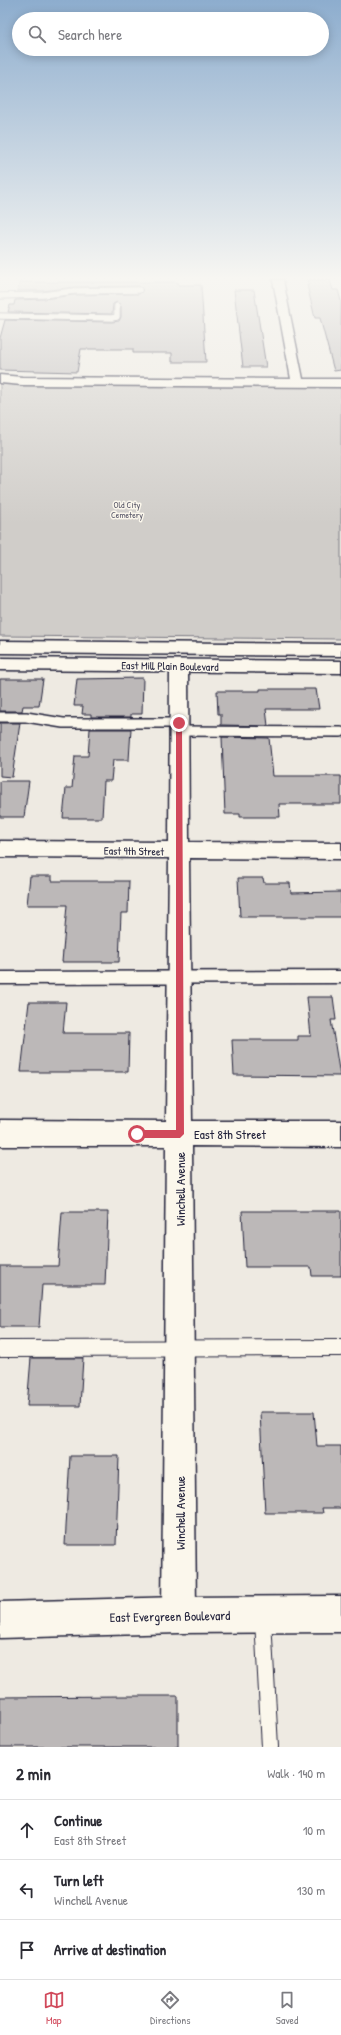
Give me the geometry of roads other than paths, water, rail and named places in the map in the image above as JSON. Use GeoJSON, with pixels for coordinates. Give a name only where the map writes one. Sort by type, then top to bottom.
{"type":"FeatureCollection","features":[{"type":"Feature","properties":{"kind":"main road","name":"East Mill Plain Boulevard"},"geometry":{"type":"LineString","coordinates":[[0,647],[341,650]]}},
{"type":"Feature","properties":{"kind":"main road","name":"East Mill Plain Boulevard"},"geometry":{"type":"LineString","coordinates":[[0,664],[341,667]]}},
{"type":"Feature","properties":{"kind":"main road","name":"East Evergreen Boulevard"},"geometry":{"type":"LineString","coordinates":[[0,1620],[180,1615],[263,1616],[341,1614]]}},
{"type":"Feature","properties":{"kind":"street"},"geometry":{"type":"LineString","coordinates":[[294,362],[298,383]]}},
{"type":"Feature","properties":{"kind":"street"},"geometry":{"type":"LineString","coordinates":[[0,379],[30,381],[341,383]]}},
{"type":"Feature","properties":{"kind":"street","name":"Winchell Avenue"},"geometry":{"type":"LineString","coordinates":[[179,666],[180,1615]]}},
{"type":"Feature","properties":{"kind":"street","name":"East 9th Street"},"geometry":{"type":"LineString","coordinates":[[0,850],[341,851]]}},
{"type":"Feature","properties":{"kind":"street","name":"East 8th Street"},"geometry":{"type":"LineString","coordinates":[[0,1133],[341,1134]]}},
{"type":"Feature","properties":{"kind":"lane"},"geometry":{"type":"LineString","coordinates":[[0,717],[26,717],[63,723],[341,732]]}},
{"type":"Feature","properties":{"kind":"lane"},"geometry":{"type":"LineString","coordinates":[[0,978],[341,977]]}},
{"type":"Feature","properties":{"kind":"lane"},"geometry":{"type":"LineString","coordinates":[[0,1349],[341,1348]]}},
{"type":"Feature","properties":{"kind":"lane"},"geometry":{"type":"LineString","coordinates":[[263,1616],[270,1747]]}},
{"type":"Feature","properties":{"kind":"park label","name":"Old City Cemetery"},"geometry":{"type":"Point","coordinates":[127,510]}}]}
